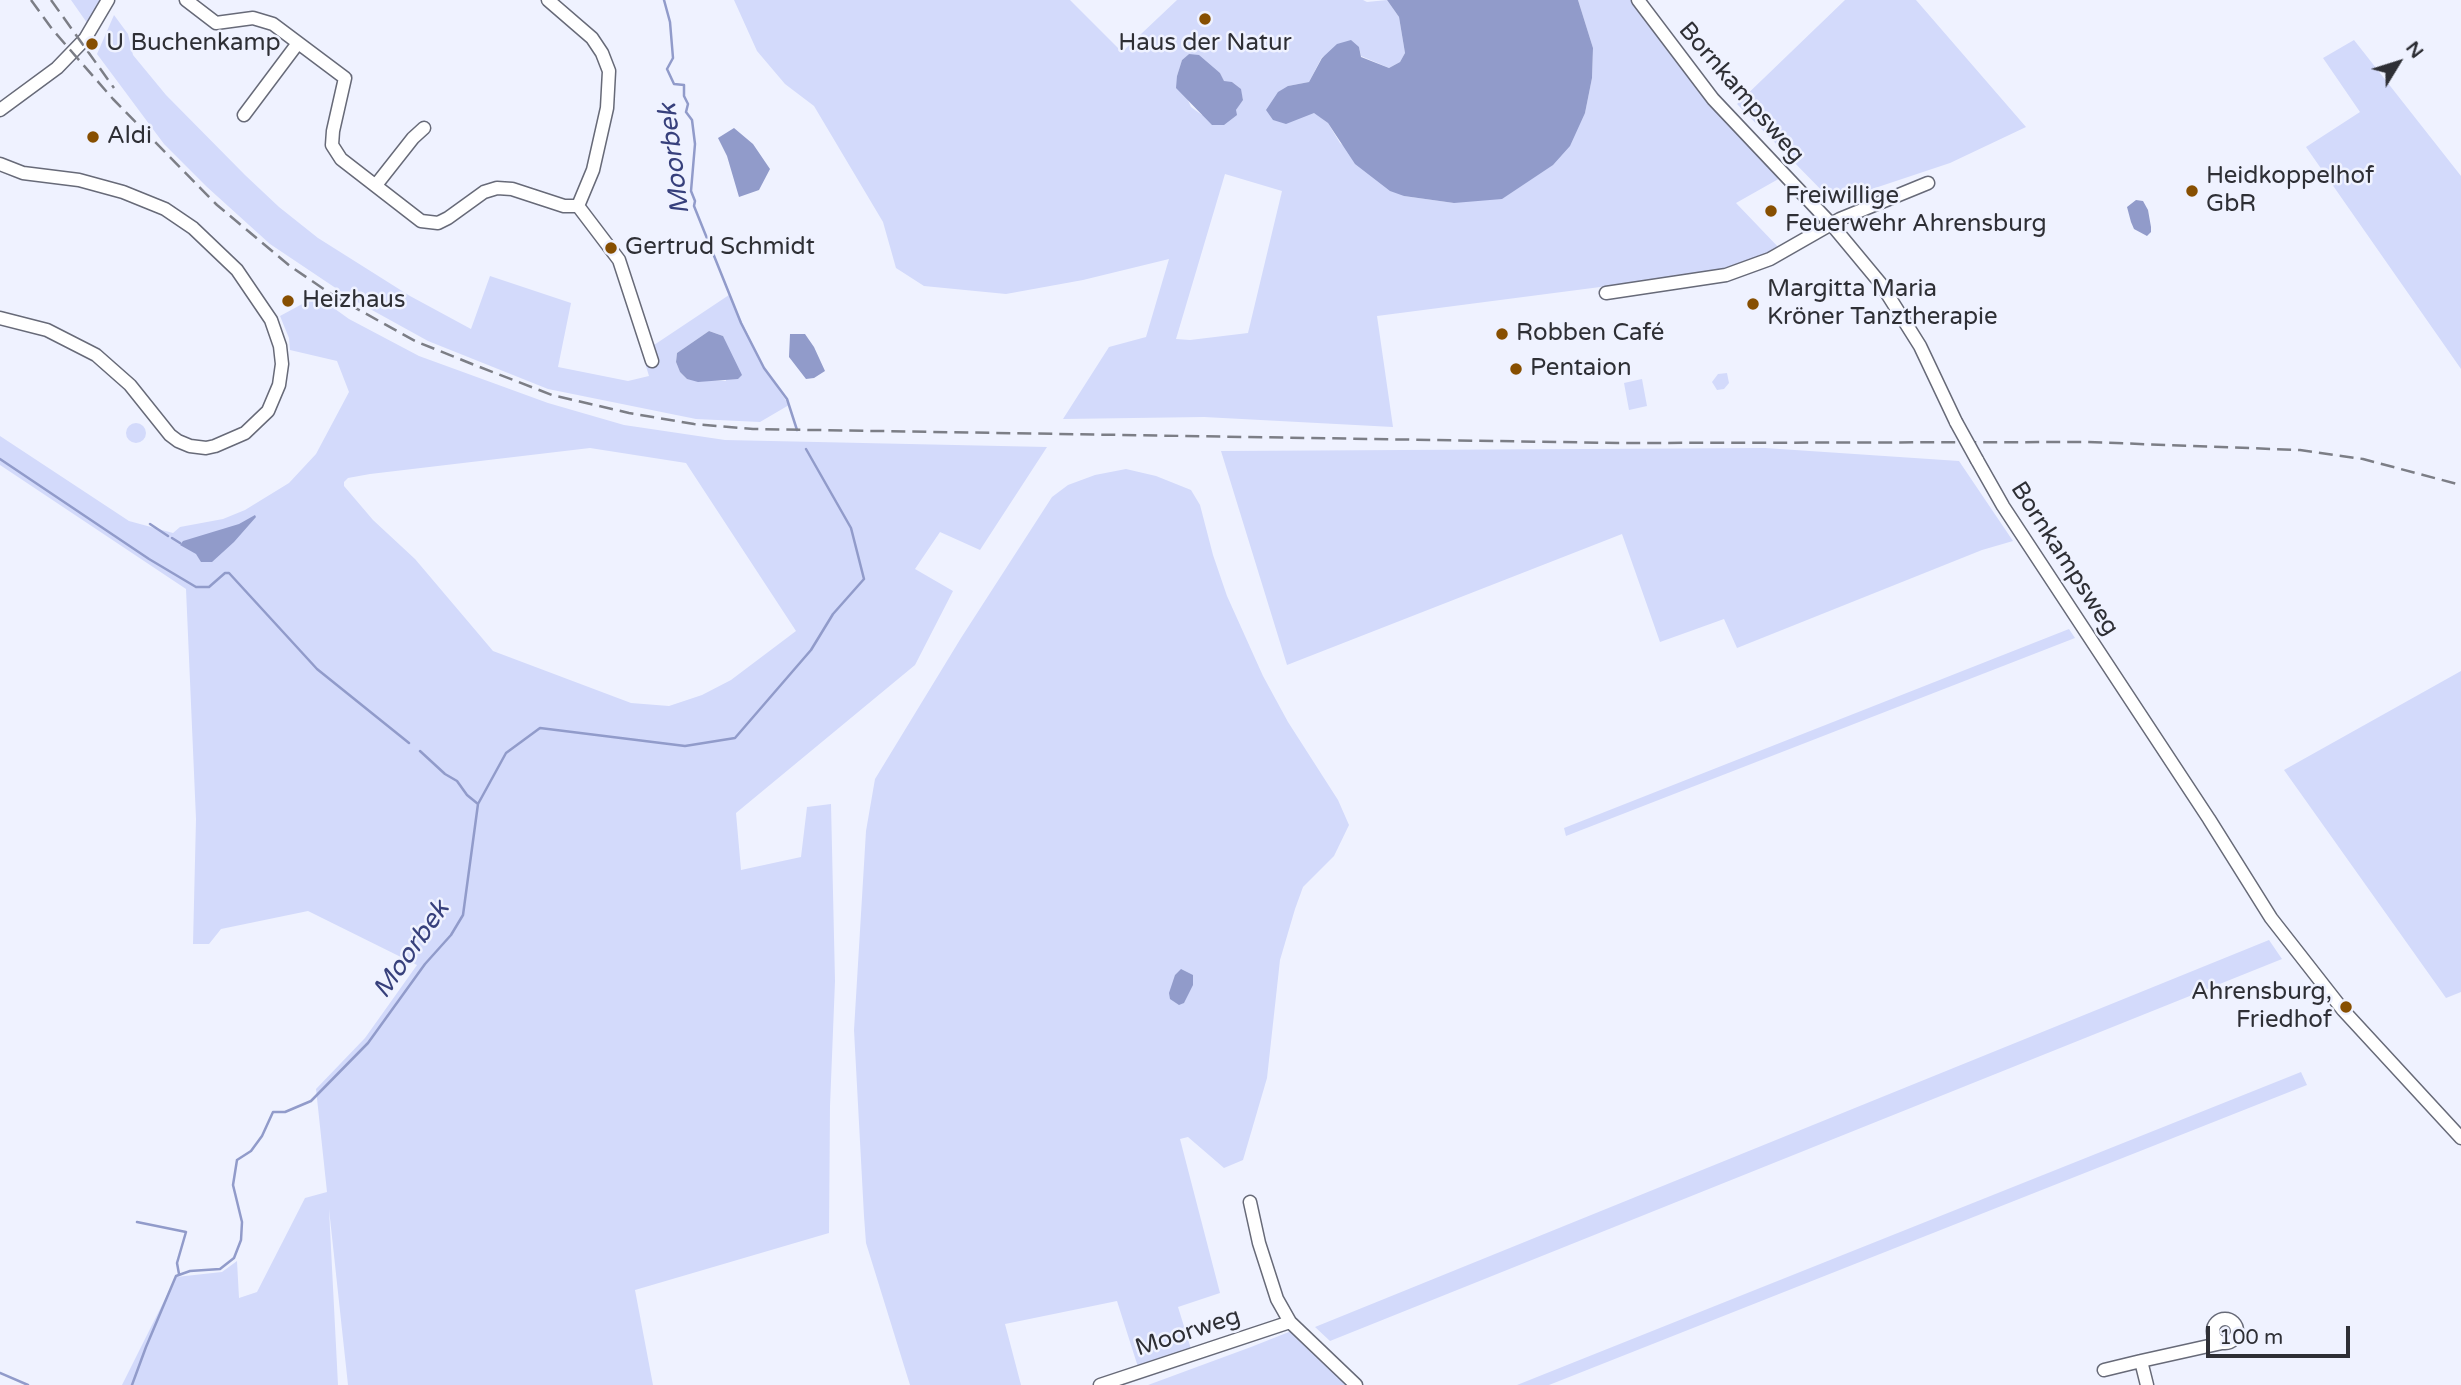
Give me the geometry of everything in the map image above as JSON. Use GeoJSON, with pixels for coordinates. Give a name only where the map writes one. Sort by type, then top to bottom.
{"type":"FeatureCollection","features":[{"type":"Feature","properties":{"kind":"street"},"geometry":{"type":"LineString","coordinates":[[0,110],[50,73],[85,39],[108,0]]}},
{"type":"Feature","properties":{"kind":"street"},"geometry":{"type":"LineString","coordinates":[[186,0],[216,23],[259,18],[273,24],[345,78],[332,131],[332,145],[341,159],[421,221],[433,222],[448,218],[484,192],[497,188],[512,189],[564,206],[578,206]]}},
{"type":"Feature","properties":{"kind":"street"},"geometry":{"type":"LineString","coordinates":[[548,0],[592,38],[602,52],[609,71],[607,108],[593,170],[578,206]]}},
{"type":"Feature","properties":{"kind":"street","name":"Bornkampsweg"},"geometry":{"type":"LineString","coordinates":[[1637,0],[1713,99],[1832,225],[1881,284],[1920,346],[1956,422],[2003,506],[2202,808],[2271,918],[2343,1010],[2461,1138]]}},
{"type":"Feature","properties":{"kind":"street"},"geometry":{"type":"LineString","coordinates":[[244,115],[298,43]]}},
{"type":"Feature","properties":{"kind":"street"},"geometry":{"type":"LineString","coordinates":[[376,185],[412,138],[424,128]]}},
{"type":"Feature","properties":{"kind":"street"},"geometry":{"type":"LineString","coordinates":[[0,164],[23,173],[79,180],[123,192],[165,209],[193,228],[237,270],[272,321],[281,355],[279,385],[268,411],[245,433],[215,446],[190,446],[170,435],[120,375],[96,355],[47,330],[0,318]]}},
{"type":"Feature","properties":{"kind":"street"},"geometry":{"type":"LineString","coordinates":[[1606,293],[1726,275],[1770,259],[1840,219],[1928,183]]}},
{"type":"Feature","properties":{"kind":"street"},"geometry":{"type":"LineString","coordinates":[[578,206],[619,260],[652,361]]}},
{"type":"Feature","properties":{"kind":"street"},"geometry":{"type":"LineString","coordinates":[[1250,1202],[1259,1243],[1277,1299],[1290,1322],[1356,1385]]}},
{"type":"Feature","properties":{"kind":"street","name":"Moorweg"},"geometry":{"type":"LineString","coordinates":[[1100,1385],[1290,1322]]}},
{"type":"Feature","properties":{"kind":"street"},"geometry":{"type":"LineString","coordinates":[[2104,1370],[2222,1343]]}},
{"type":"Feature","properties":{"kind":"street"},"geometry":{"type":"LineString","coordinates":[[2141,1361],[2147,1385]]}},
{"type":"Feature","properties":{"kind":"shaded area"},"geometry":{"type":"Polygon","coordinates":[[[71,0],[102,0],[92,30],[71,0]]]}},
{"type":"Feature","properties":{"kind":"shaded area"},"geometry":{"type":"Polygon","coordinates":[[[734,0],[1070,0],[1122,52],[1177,0],[1387,0],[1399,17],[1405,53],[1400,62],[1389,68],[1361,56],[1359,47],[1322,57],[1309,82],[1288,86],[1328,123],[1340,143],[1404,196],[1454,203],[1585,113],[1592,78],[1593,48],[1578,0],[1633,0],[1697,90],[1782,177],[1736,203],[1781,250],[1708,273],[1377,316],[1393,427],[1204,417],[1063,419],[1109,347],[1146,337],[1169,259],[1083,280],[1006,294],[924,286],[896,268],[883,222],[814,106],[785,84],[757,51],[734,0]],[[1189,54],[1182,60],[1177,76],[1191,107],[1202,115],[1236,110],[1243,99],[1240,89],[1232,82],[1224,82],[1220,73],[1189,54]],[[1225,174],[1176,339],[1190,340],[1248,333],[1282,191],[1225,174]]]}},
{"type":"Feature","properties":{"kind":"shaded area"},"geometry":{"type":"Polygon","coordinates":[[[1387,0],[1578,0],[1593,48],[1592,78],[1585,113],[1570,146],[1553,165],[1502,199],[1454,203],[1404,196],[1390,191],[1355,164],[1328,123],[1314,113],[1286,124],[1273,120],[1266,110],[1278,92],[1288,86],[1309,82],[1322,58],[1337,44],[1351,40],[1359,47],[1361,57],[1389,68],[1400,62],[1405,53],[1399,17],[1387,0]]]}},
{"type":"Feature","properties":{"kind":"shaded area"},"geometry":{"type":"Polygon","coordinates":[[[1845,0],[1916,0],[2026,127],[1950,163],[1833,202],[1737,104],[1845,0]]]}},
{"type":"Feature","properties":{"kind":"shaded area"},"geometry":{"type":"Polygon","coordinates":[[[114,15],[128,34],[133,55],[166,95],[279,207],[318,238],[410,296],[471,329],[490,276],[571,303],[558,367],[628,381],[649,376],[642,353],[729,295],[764,368],[789,405],[760,422],[696,419],[548,389],[428,341],[352,299],[270,244],[164,144],[97,54],[114,15]],[[709,331],[677,353],[676,362],[687,379],[726,381],[723,336],[709,331]]]}},
{"type":"Feature","properties":{"kind":"shaded area"},"geometry":{"type":"Polygon","coordinates":[[[2354,40],[2461,176],[2461,369],[2306,147],[2360,112],[2323,58],[2354,40]]]}},
{"type":"Feature","properties":{"kind":"shaded area"},"geometry":{"type":"Polygon","coordinates":[[[1189,54],[1199,55],[1220,73],[1224,81],[1232,82],[1241,89],[1243,100],[1236,110],[1237,115],[1224,125],[1212,125],[1176,88],[1182,60],[1189,54]]]}},
{"type":"Feature","properties":{"kind":"shaded area"},"geometry":{"type":"Polygon","coordinates":[[[734,128],[753,144],[770,169],[759,190],[739,197],[727,156],[718,138],[734,128]]]}},
{"type":"Feature","properties":{"kind":"shaded area"},"geometry":{"type":"Polygon","coordinates":[[[2136,200],[2143,201],[2148,210],[2151,232],[2147,236],[2134,229],[2131,222],[2127,207],[2136,200]]]}},
{"type":"Feature","properties":{"kind":"shaded area"},"geometry":{"type":"Polygon","coordinates":[[[317,296],[349,319],[419,356],[548,403],[624,425],[725,440],[1047,447],[980,550],[940,532],[915,569],[953,591],[915,665],[736,813],[741,870],[801,857],[807,807],[831,804],[835,981],[829,1233],[635,1290],[653,1385],[348,1385],[329,1209],[338,1385],[122,1385],[176,1277],[222,1272],[237,1261],[239,1298],[257,1292],[305,1198],[327,1192],[316,1089],[365,1038],[417,965],[308,911],[221,929],[209,944],[193,944],[196,819],[186,589],[0,465],[0,436],[129,521],[173,533],[180,527],[223,519],[245,510],[289,483],[316,454],[349,392],[337,361],[290,350],[289,338],[280,316],[317,296]],[[590,448],[370,474],[348,478],[344,486],[373,520],[415,559],[493,651],[631,703],[669,706],[702,695],[731,680],[796,631],[686,463],[590,448]]]}},
{"type":"Feature","properties":{"kind":"shaded area"},"geometry":{"type":"Polygon","coordinates":[[[709,331],[723,336],[742,375],[738,379],[698,382],[687,379],[680,372],[676,362],[677,353],[709,331]]]}},
{"type":"Feature","properties":{"kind":"shaded area"},"geometry":{"type":"Polygon","coordinates":[[[790,334],[805,334],[825,371],[814,378],[806,379],[789,357],[790,334]]]}},
{"type":"Feature","properties":{"kind":"shaded area"},"geometry":{"type":"Polygon","coordinates":[[[1727,373],[1729,383],[1724,389],[1717,390],[1712,382],[1718,374],[1727,373]]]}},
{"type":"Feature","properties":{"kind":"shaded area"},"geometry":{"type":"Polygon","coordinates":[[[1642,379],[1647,406],[1629,410],[1624,383],[1642,379]]]}},
{"type":"Feature","properties":{"kind":"shaded area"},"geometry":{"type":"Polygon","coordinates":[[[136,423],[143,426],[146,433],[143,440],[136,443],[129,440],[126,433],[129,426],[136,423]]]}},
{"type":"Feature","properties":{"kind":"shaded area"},"geometry":{"type":"Polygon","coordinates":[[[1765,448],[1959,461],[2013,541],[1982,550],[1737,648],[1724,619],[1660,642],[1622,534],[1287,665],[1221,451],[1765,448]]]}},
{"type":"Feature","properties":{"kind":"shaded area"},"geometry":{"type":"Polygon","coordinates":[[[1126,469],[1156,476],[1191,490],[1200,505],[1227,596],[1263,676],[1288,722],[1338,800],[1349,825],[1334,856],[1303,887],[1295,909],[1280,960],[1267,1078],[1243,1160],[1224,1168],[1188,1137],[1180,1139],[1220,1293],[1178,1307],[1191,1349],[1138,1367],[1117,1301],[1005,1324],[1021,1385],[910,1385],[866,1243],[864,1216],[854,1030],[866,831],[875,779],[961,638],[1052,497],[1068,485],[1095,475],[1126,469]]]}},
{"type":"Feature","properties":{"kind":"shaded area"},"geometry":{"type":"Polygon","coordinates":[[[255,515],[234,542],[212,562],[201,562],[196,554],[180,545],[183,541],[239,524],[255,515]]]}},
{"type":"Feature","properties":{"kind":"shaded area"},"geometry":{"type":"Polygon","coordinates":[[[2069,629],[2075,638],[1566,836],[1564,828],[2069,629]]]}},
{"type":"Feature","properties":{"kind":"shaded area"},"geometry":{"type":"Polygon","coordinates":[[[2461,671],[2461,992],[2446,998],[2284,770],[2461,671]]]}},
{"type":"Feature","properties":{"kind":"shaded area"},"geometry":{"type":"Polygon","coordinates":[[[2269,940],[2282,959],[1330,1341],[1315,1327],[2269,940]]]}},
{"type":"Feature","properties":{"kind":"shaded area"},"geometry":{"type":"Polygon","coordinates":[[[1181,969],[1193,975],[1193,985],[1184,1003],[1179,1005],[1170,999],[1169,993],[1175,975],[1181,969]]]}},
{"type":"Feature","properties":{"kind":"shaded area"},"geometry":{"type":"Polygon","coordinates":[[[2301,1072],[2307,1085],[1549,1385],[1517,1385],[2301,1072]]]}},
{"type":"Feature","properties":{"kind":"shaded area"},"geometry":{"type":"Polygon","coordinates":[[[1294,1330],[1351,1385],[1148,1385],[1251,1347],[1294,1330]]]}},
{"type":"Feature","properties":{"kind":"waterway","name":"Moorbek"},"geometry":{"type":"LineString","coordinates":[[664,0],[670,22],[673,58],[667,69],[674,84],[684,85],[684,96],[688,104],[686,112],[692,120],[695,144],[691,191],[694,206],[741,323],[764,368],[787,399],[797,430]]}},
{"type":"Feature","properties":{"kind":"waterway","name":"Moorbek"},"geometry":{"type":"LineString","coordinates":[[132,1385],[176,1276],[190,1271],[220,1269],[234,1258],[241,1240],[242,1222],[233,1185],[237,1160],[251,1151],[262,1136],[273,1112],[285,1112],[311,1101],[368,1043],[425,964],[451,935],[463,915],[478,804],[506,753],[540,728],[685,746],[735,738],[811,650],[833,614],[864,579],[851,528],[806,449]]}},
{"type":"Feature","properties":{"kind":"waterway"},"geometry":{"type":"LineString","coordinates":[[0,459],[149,559],[196,587],[209,587],[225,573],[229,573],[317,669],[409,743]]}},
{"type":"Feature","properties":{"kind":"waterway"},"geometry":{"type":"LineString","coordinates":[[150,524],[168,536]]}},
{"type":"Feature","properties":{"kind":"waterway"},"geometry":{"type":"LineString","coordinates":[[172,538],[180,543]]}},
{"type":"Feature","properties":{"kind":"waterway"},"geometry":{"type":"LineString","coordinates":[[420,751],[445,774],[457,781],[478,804]]}},
{"type":"Feature","properties":{"kind":"waterway"},"geometry":{"type":"LineString","coordinates":[[137,1222],[186,1232],[177,1263],[179,1274]]}},
{"type":"Feature","properties":{"kind":"waterway"},"geometry":{"type":"LineString","coordinates":[[0,1373],[28,1385]]}},
{"type":"Feature","properties":{"kind":"railway"},"geometry":{"type":"LineString","coordinates":[[31,0],[52,29],[113,99],[217,205],[290,266],[334,296],[415,341],[552,395],[629,413],[694,424],[753,429],[1619,443],[2087,442],[2300,450],[2363,459],[2461,485]]}},
{"type":"Feature","properties":{"kind":"railway"},"geometry":{"type":"LineString","coordinates":[[51,0],[114,88]]}},
{"type":"Feature","properties":{"kind":"place","name":"Haus der Natur"},"geometry":{"type":"Point","coordinates":[1205,19]}},
{"type":"Feature","properties":{"kind":"place","name":"U Buchenkamp"},"geometry":{"type":"Point","coordinates":[92,44]}},
{"type":"Feature","properties":{"kind":"place","name":"Aldi"},"geometry":{"type":"Point","coordinates":[93,137]}},
{"type":"Feature","properties":{"kind":"place","name":"Heidkoppelhof GbR"},"geometry":{"type":"Point","coordinates":[2192,191]}},
{"type":"Feature","properties":{"kind":"place","name":"Freiwillige Feuerwehr Ahrensburg"},"geometry":{"type":"Point","coordinates":[1771,211]}},
{"type":"Feature","properties":{"kind":"place","name":"Gertrud Schmidt"},"geometry":{"type":"Point","coordinates":[611,248]}},
{"type":"Feature","properties":{"kind":"place","name":"Heizhaus"},"geometry":{"type":"Point","coordinates":[288,301]}},
{"type":"Feature","properties":{"kind":"place","name":"Margitta Maria Kröner Tanztherapie"},"geometry":{"type":"Point","coordinates":[1753,304]}},
{"type":"Feature","properties":{"kind":"place","name":"Robben Café"},"geometry":{"type":"Point","coordinates":[1502,334]}},
{"type":"Feature","properties":{"kind":"place","name":"Pentaion"},"geometry":{"type":"Point","coordinates":[1516,369]}},
{"type":"Feature","properties":{"kind":"place","name":"Ahrensburg, Friedhof"},"geometry":{"type":"Point","coordinates":[2346,1007]}}]}
